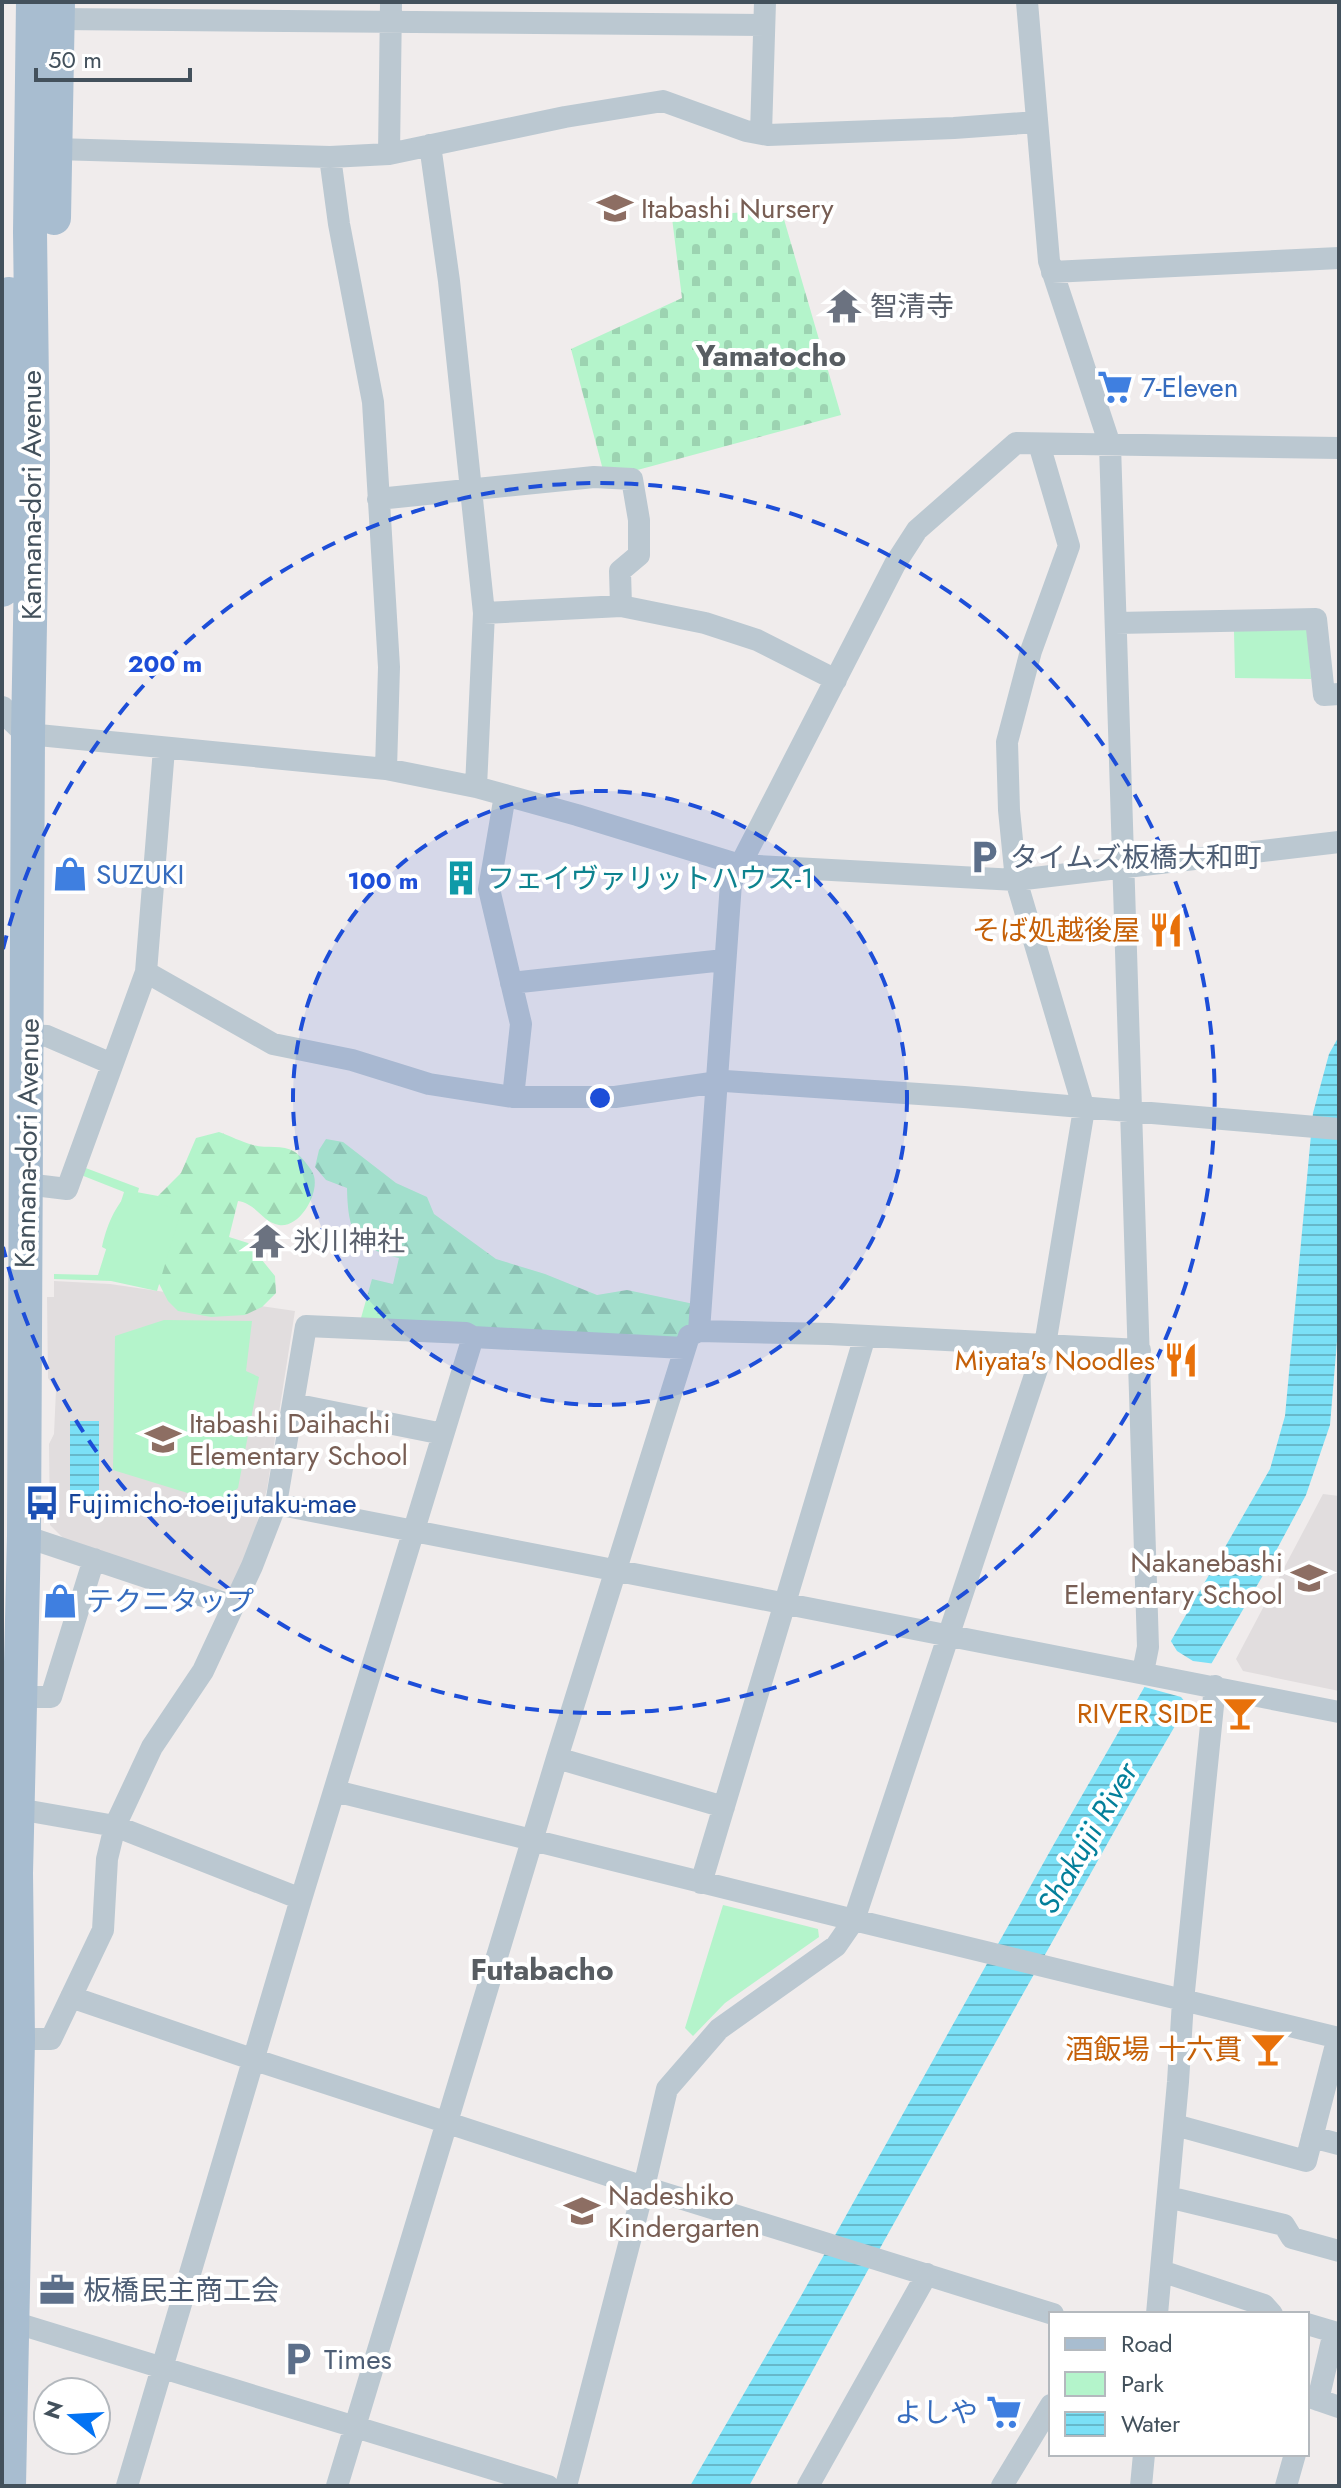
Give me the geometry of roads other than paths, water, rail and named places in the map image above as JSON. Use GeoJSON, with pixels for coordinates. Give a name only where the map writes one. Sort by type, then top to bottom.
{"type":"FeatureCollection","features":[{"type":"Feature","properties":{"kind":"main road","name":"Kannana-dori Avenue"},"geometry":{"type":"LineString","coordinates":[[9,2486],[7,2320],[18,2039],[33,460],[20,232],[12,2]]}},
{"type":"Feature","properties":{"kind":"main road"},"geometry":{"type":"LineString","coordinates":[[20,232],[49,8]]}},
{"type":"Feature","properties":{"kind":"main road"},"geometry":{"type":"LineString","coordinates":[[33,460],[54,382],[55,149],[49,8]]}},
{"type":"Feature","properties":{"kind":"main road","name":"Kannana-dori Avenue"},"geometry":{"type":"LineString","coordinates":[[2,590],[3,490],[20,232]]}},
{"type":"Feature","properties":{"kind":"street"},"geometry":{"type":"LineString","coordinates":[[761,133],[765,2]]}},
{"type":"Feature","properties":{"kind":"street"},"geometry":{"type":"LineString","coordinates":[[1027,2],[1047,249],[1110,445],[1140,1350],[1148,1647],[1145,1672]]}},
{"type":"Feature","properties":{"kind":"street"},"geometry":{"type":"LineString","coordinates":[[49,8],[390,12],[764,25]]}},
{"type":"Feature","properties":{"kind":"street"},"geometry":{"type":"LineString","coordinates":[[389,154],[390,12]]}},
{"type":"Feature","properties":{"kind":"street"},"geometry":{"type":"LineString","coordinates":[[55,149],[330,157],[389,154],[565,117],[663,101],[746,131],[768,135],[1037,122]]}},
{"type":"Feature","properties":{"kind":"street"},"geometry":{"type":"LineString","coordinates":[[430,145],[449,281],[484,613],[476,787]]}},
{"type":"Feature","properties":{"kind":"street"},"geometry":{"type":"LineString","coordinates":[[330,157],[339,224],[373,402],[389,667],[386,769]]}},
{"type":"Feature","properties":{"kind":"street"},"geometry":{"type":"LineString","coordinates":[[1052,272],[1339,258]]}},
{"type":"Feature","properties":{"kind":"street"},"geometry":{"type":"LineString","coordinates":[[337,2486],[615,1570],[691,1339],[716,1083],[731,883],[895,564],[917,530],[1016,443],[1339,448]]}},
{"type":"Feature","properties":{"kind":"street"},"geometry":{"type":"LineString","coordinates":[[566,2486],[667,2089],[719,2029],[836,1946],[854,1920],[1045,1345],[1084,1109],[1016,880],[1009,810],[1007,742],[1031,651],[1069,546],[1039,444]]}},
{"type":"Feature","properties":{"kind":"street"},"geometry":{"type":"LineString","coordinates":[[378,499],[594,477],[632,479],[639,520],[639,555],[620,571],[621,606]]}},
{"type":"Feature","properties":{"kind":"street"},"geometry":{"type":"LineString","coordinates":[[484,613],[621,606],[695,621],[757,640],[836,680]]}},
{"type":"Feature","properties":{"kind":"street"},"geometry":{"type":"LineString","coordinates":[[1116,623],[1316,619],[1324,695],[1339,694]]}},
{"type":"Feature","properties":{"kind":"street"},"geometry":{"type":"LineString","coordinates":[[2,709],[28,734],[386,769],[476,787],[740,865],[1016,880],[1339,842]]}},
{"type":"Feature","properties":{"kind":"street"},"geometry":{"type":"LineString","coordinates":[[26,1184],[67,1189],[146,972],[164,749]]}},
{"type":"Feature","properties":{"kind":"street"},"geometry":{"type":"LineString","coordinates":[[505,795],[489,889],[521,1024],[513,1097]]}},
{"type":"Feature","properties":{"kind":"street"},"geometry":{"type":"LineString","coordinates":[[511,983],[724,960]]}},
{"type":"Feature","properties":{"kind":"street"},"geometry":{"type":"LineString","coordinates":[[146,972],[273,1044],[352,1060],[429,1084],[513,1097],[615,1097],[725,1081],[964,1097],[1339,1129]]}},
{"type":"Feature","properties":{"kind":"street"},"geometry":{"type":"LineString","coordinates":[[28,1035],[47,1036],[112,1064]]}},
{"type":"Feature","properties":{"kind":"street"},"geometry":{"type":"LineString","coordinates":[[18,2039],[51,2039],[103,1930],[107,1859],[115,1826],[152,1747],[203,1671],[252,1566],[276,1504],[306,1326],[466,1333],[473,1337],[691,1339],[865,1336],[1140,1350]]}},
{"type":"Feature","properties":{"kind":"street"},"geometry":{"type":"LineString","coordinates":[[701,1883],[865,1336]]}},
{"type":"Feature","properties":{"kind":"street"},"geometry":{"type":"LineString","coordinates":[[127,2486],[301,1899],[473,1337]]}},
{"type":"Feature","properties":{"kind":"street"},"geometry":{"type":"LineString","coordinates":[[293,1404],[443,1434]]}},
{"type":"Feature","properties":{"kind":"street"},"geometry":{"type":"LineString","coordinates":[[276,1504],[1339,1712]]}},
{"type":"Feature","properties":{"kind":"street"},"geometry":{"type":"LineString","coordinates":[[24,1536],[233,1606]]}},
{"type":"Feature","properties":{"kind":"street"},"geometry":{"type":"LineString","coordinates":[[20,1697],[51,1697],[94,1559]]}},
{"type":"Feature","properties":{"kind":"street"},"geometry":{"type":"LineString","coordinates":[[1157,2312],[1210,1685]]}},
{"type":"Feature","properties":{"kind":"street"},"geometry":{"type":"LineString","coordinates":[[557,1758],[724,1807]]}},
{"type":"Feature","properties":{"kind":"street"},"geometry":{"type":"LineString","coordinates":[[335,1791],[1338,2037],[1306,2161],[1175,2125]]}},
{"type":"Feature","properties":{"kind":"street"},"geometry":{"type":"LineString","coordinates":[[18,1809],[115,1826],[301,1899]]}},
{"type":"Feature","properties":{"kind":"street"},"geometry":{"type":"LineString","coordinates":[[71,1997],[644,2187],[1049,2313]]}},
{"type":"Feature","properties":{"kind":"street"},"geometry":{"type":"LineString","coordinates":[[1312,2137],[1339,2144]]}},
{"type":"Feature","properties":{"kind":"street"},"geometry":{"type":"LineString","coordinates":[[1168,2197],[1284,2225],[1292,2238],[1339,2251]]}},
{"type":"Feature","properties":{"kind":"street"},"geometry":{"type":"LineString","coordinates":[[1161,2271],[1264,2305],[1270,2312]]}},
{"type":"Feature","properties":{"kind":"street"},"geometry":{"type":"LineString","coordinates":[[808,2486],[927,2274]]}},
{"type":"Feature","properties":{"kind":"street"},"geometry":{"type":"LineString","coordinates":[[7,2320],[355,2427],[510,2480],[548,2486]]}},
{"type":"Feature","properties":{"kind":"street"},"geometry":{"type":"LineString","coordinates":[[1309,2325],[1334,2332],[1316,2402]]}},
{"type":"Feature","properties":{"kind":"street"},"geometry":{"type":"LineString","coordinates":[[1002,2486],[1049,2408]]}},
{"type":"Feature","properties":{"kind":"street"},"geometry":{"type":"LineString","coordinates":[[1141,2486],[1144,2456]]}},
{"type":"Feature","properties":{"kind":"street"},"geometry":{"type":"LineString","coordinates":[[1286,2486],[1294,2456]]}},
{"type":"Feature","properties":{"kind":"water","name":"Shakujii River"},"geometry":{"type":"Polygon","coordinates":[[[1339,1036],[1339,1317],[1330,1425],[1306,1495],[749,2486],[690,2486],[1270,1469],[1285,1416],[1313,1113],[1329,1054],[1339,1036]]]}},
{"type":"Feature","properties":{"kind":"water"},"geometry":{"type":"Polygon","coordinates":[[[70,1421],[99,1421],[99,1496],[70,1496],[70,1421]]]}},
{"type":"Feature","properties":{"kind":"place","name":"Itabashi Nursery"},"geometry":{"type":"Point","coordinates":[615,208]}},
{"type":"Feature","properties":{"kind":"place","name":"智清寺"},"geometry":{"type":"Point","coordinates":[844,306]}},
{"type":"Feature","properties":{"kind":"place","name":"7-Eleven"},"geometry":{"type":"Point","coordinates":[1115,387]}},
{"type":"Feature","properties":{"kind":"place","name":"タイムズ板橋大和町"},"geometry":{"type":"Point","coordinates":[984,857]}},
{"type":"Feature","properties":{"kind":"place","name":"SUZUKI"},"geometry":{"type":"Point","coordinates":[70,874]}},
{"type":"Feature","properties":{"kind":"place","name":"フェイヴァリットハウス-1"},"geometry":{"type":"Point","coordinates":[461,878]}},
{"type":"Feature","properties":{"kind":"place","name":"そば処越後屋"},"geometry":{"type":"Point","coordinates":[1166,930]}},
{"type":"Feature","properties":{"kind":"place","name":"氷川神社"},"geometry":{"type":"Point","coordinates":[267,1241]}},
{"type":"Feature","properties":{"kind":"place","name":"Miyata's Noodles"},"geometry":{"type":"Point","coordinates":[1181,1360]}},
{"type":"Feature","properties":{"kind":"place","name":"Itabashi Daihachi Elementary School"},"geometry":{"type":"Point","coordinates":[163,1439]}},
{"type":"Feature","properties":{"kind":"place","name":"Fujimicho-toeijutaku-mae"},"geometry":{"type":"Point","coordinates":[42,1503]}},
{"type":"Feature","properties":{"kind":"place","name":"Nakanebashi Elementary School"},"geometry":{"type":"Point","coordinates":[1309,1578]}},
{"type":"Feature","properties":{"kind":"place","name":"テクニタップ"},"geometry":{"type":"Point","coordinates":[60,1601]}},
{"type":"Feature","properties":{"kind":"place","name":"RIVER SIDE"},"geometry":{"type":"Point","coordinates":[1240,1713]}},
{"type":"Feature","properties":{"kind":"place","name":"酒飯場 十六貫"},"geometry":{"type":"Point","coordinates":[1268,2049]}},
{"type":"Feature","properties":{"kind":"place","name":"Nadeshiko Kindergarten"},"geometry":{"type":"Point","coordinates":[582,2211]}},
{"type":"Feature","properties":{"kind":"place","name":"板橋民主商工会"},"geometry":{"type":"Point","coordinates":[57,2290]}},
{"type":"Feature","properties":{"kind":"place","name":"Times"},"geometry":{"type":"Point","coordinates":[298,2359]}},
{"type":"Feature","properties":{"kind":"place","name":"よしや"},"geometry":{"type":"Point","coordinates":[1004,2412]}},
{"type":"Feature","properties":{"kind":"district","name":"Yamatocho"},"geometry":{"type":"Point","coordinates":[771,355]}},
{"type":"Feature","properties":{"kind":"district","name":"Futabacho"},"geometry":{"type":"Point","coordinates":[542,1969]}}]}
